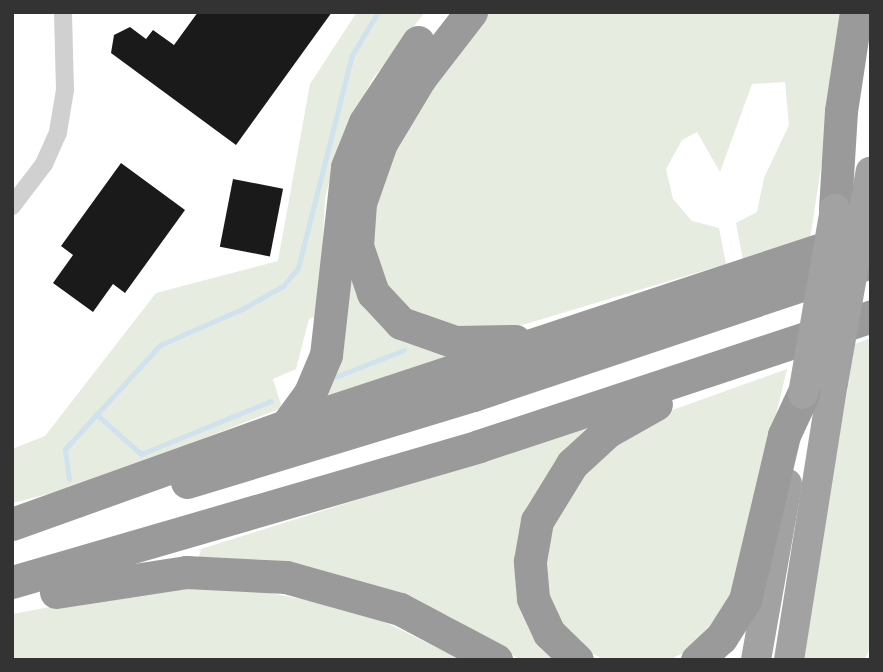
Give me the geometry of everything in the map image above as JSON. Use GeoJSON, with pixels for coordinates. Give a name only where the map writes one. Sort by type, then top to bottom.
{"type":"FeatureCollection","features":[{"type":"Feature","properties":{"kind":"highway"},"geometry":{"type":"LineString","coordinates":[[286,426],[310,393],[326,355],[341,194],[355,146],[390,81],[441,12]]}},
{"type":"Feature","properties":{"kind":"highway"},"geometry":{"type":"LineString","coordinates":[[471,12],[414,87],[367,177],[357,246],[373,293],[415,330],[483,344],[664,304]]}},
{"type":"Feature","properties":{"kind":"highway"},"geometry":{"type":"LineString","coordinates":[[789,651],[818,388],[835,209],[841,111],[856,12]]}},
{"type":"Feature","properties":{"kind":"highway"},"geometry":{"type":"LineString","coordinates":[[835,209],[870,12]]}},
{"type":"Feature","properties":{"kind":"highway"},"geometry":{"type":"LineString","coordinates":[[756,660],[818,388],[869,184]]}},
{"type":"Feature","properties":{"kind":"highway"},"geometry":{"type":"LineString","coordinates":[[12,525],[286,426],[664,304],[871,233]]}},
{"type":"Feature","properties":{"kind":"highway"},"geometry":{"type":"LineString","coordinates":[[12,525],[80,512],[385,423],[871,262]]}},
{"type":"Feature","properties":{"kind":"highway"},"geometry":{"type":"LineString","coordinates":[[12,582],[479,446],[871,316]]}},
{"type":"Feature","properties":{"kind":"highway"},"geometry":{"type":"LineString","coordinates":[[577,660],[549,633],[530,586],[533,533],[548,496],[608,431],[723,378],[764,351]]}},
{"type":"Feature","properties":{"kind":"highway"},"geometry":{"type":"LineString","coordinates":[[697,660],[745,600],[784,435],[818,388]]}},
{"type":"Feature","properties":{"kind":"highway"},"geometry":{"type":"LineString","coordinates":[[12,601],[167,573],[276,576],[400,609],[496,660]]}},
{"type":"Feature","properties":{"kind":"street"},"geometry":{"type":"LineString","coordinates":[[12,206],[40,170],[58,132],[65,90],[63,12]]}},
{"type":"Feature","properties":{"kind":"shaded area"},"geometry":{"type":"Polygon","coordinates":[[[357,12],[425,12],[372,80],[339,145],[325,198],[319,315],[309,319],[296,369],[273,379],[282,408],[80,486],[12,503],[12,449],[45,436],[156,293],[278,261],[310,84],[357,12]]]}},
{"type":"Feature","properties":{"kind":"shaded area"},"geometry":{"type":"Polygon","coordinates":[[[488,12],[845,12],[810,239],[743,260],[736,223],[757,212],[764,178],[789,125],[785,82],[752,84],[720,172],[697,132],[682,140],[666,169],[673,199],[692,221],[719,228],[726,264],[499,332],[421,320],[381,281],[369,219],[400,134],[488,12]]]}},
{"type":"Feature","properties":{"kind":"shaded area"},"geometry":{"type":"Polygon","coordinates":[[[349,259],[459,352],[321,408],[349,259]]]}},
{"type":"Feature","properties":{"kind":"shaded area"},"geometry":{"type":"Polygon","coordinates":[[[871,338],[871,647],[864,660],[801,660],[855,344],[871,338]]]}},
{"type":"Feature","properties":{"kind":"shaded area"},"geometry":{"type":"Polygon","coordinates":[[[787,369],[731,601],[691,649],[669,660],[605,660],[579,647],[562,630],[542,581],[548,526],[596,458],[667,412],[787,369]]]}},
{"type":"Feature","properties":{"kind":"shaded area"},"geometry":{"type":"Polygon","coordinates":[[[596,425],[530,517],[559,660],[521,660],[451,617],[387,591],[198,560],[201,549],[596,425]]]}},
{"type":"Feature","properties":{"kind":"shaded area"},"geometry":{"type":"Polygon","coordinates":[[[165,586],[270,593],[332,605],[387,623],[462,660],[12,660],[12,614],[165,586]]]}},
{"type":"Feature","properties":{"kind":"building"},"geometry":{"type":"Polygon","coordinates":[[[198,12],[332,12],[236,145],[111,53],[114,35],[130,27],[146,39],[153,30],[174,45],[198,12]]]}},
{"type":"Feature","properties":{"kind":"building"},"geometry":{"type":"Polygon","coordinates":[[[121,163],[185,210],[125,293],[113,284],[93,312],[53,283],[73,255],[61,246],[121,163]]]}},
{"type":"Feature","properties":{"kind":"building"},"geometry":{"type":"Polygon","coordinates":[[[233,179],[283,189],[270,256],[220,247],[233,179]]]}},
{"type":"Feature","properties":{"kind":"waterway"},"geometry":{"type":"LineString","coordinates":[[69,479],[65,449],[160,345],[242,309],[283,286],[298,268],[352,55],[378,12]]}},
{"type":"Feature","properties":{"kind":"waterway"},"geometry":{"type":"LineString","coordinates":[[335,377],[404,350]]}},
{"type":"Feature","properties":{"kind":"waterway"},"geometry":{"type":"LineString","coordinates":[[96,414],[141,454],[271,401]]}}]}
